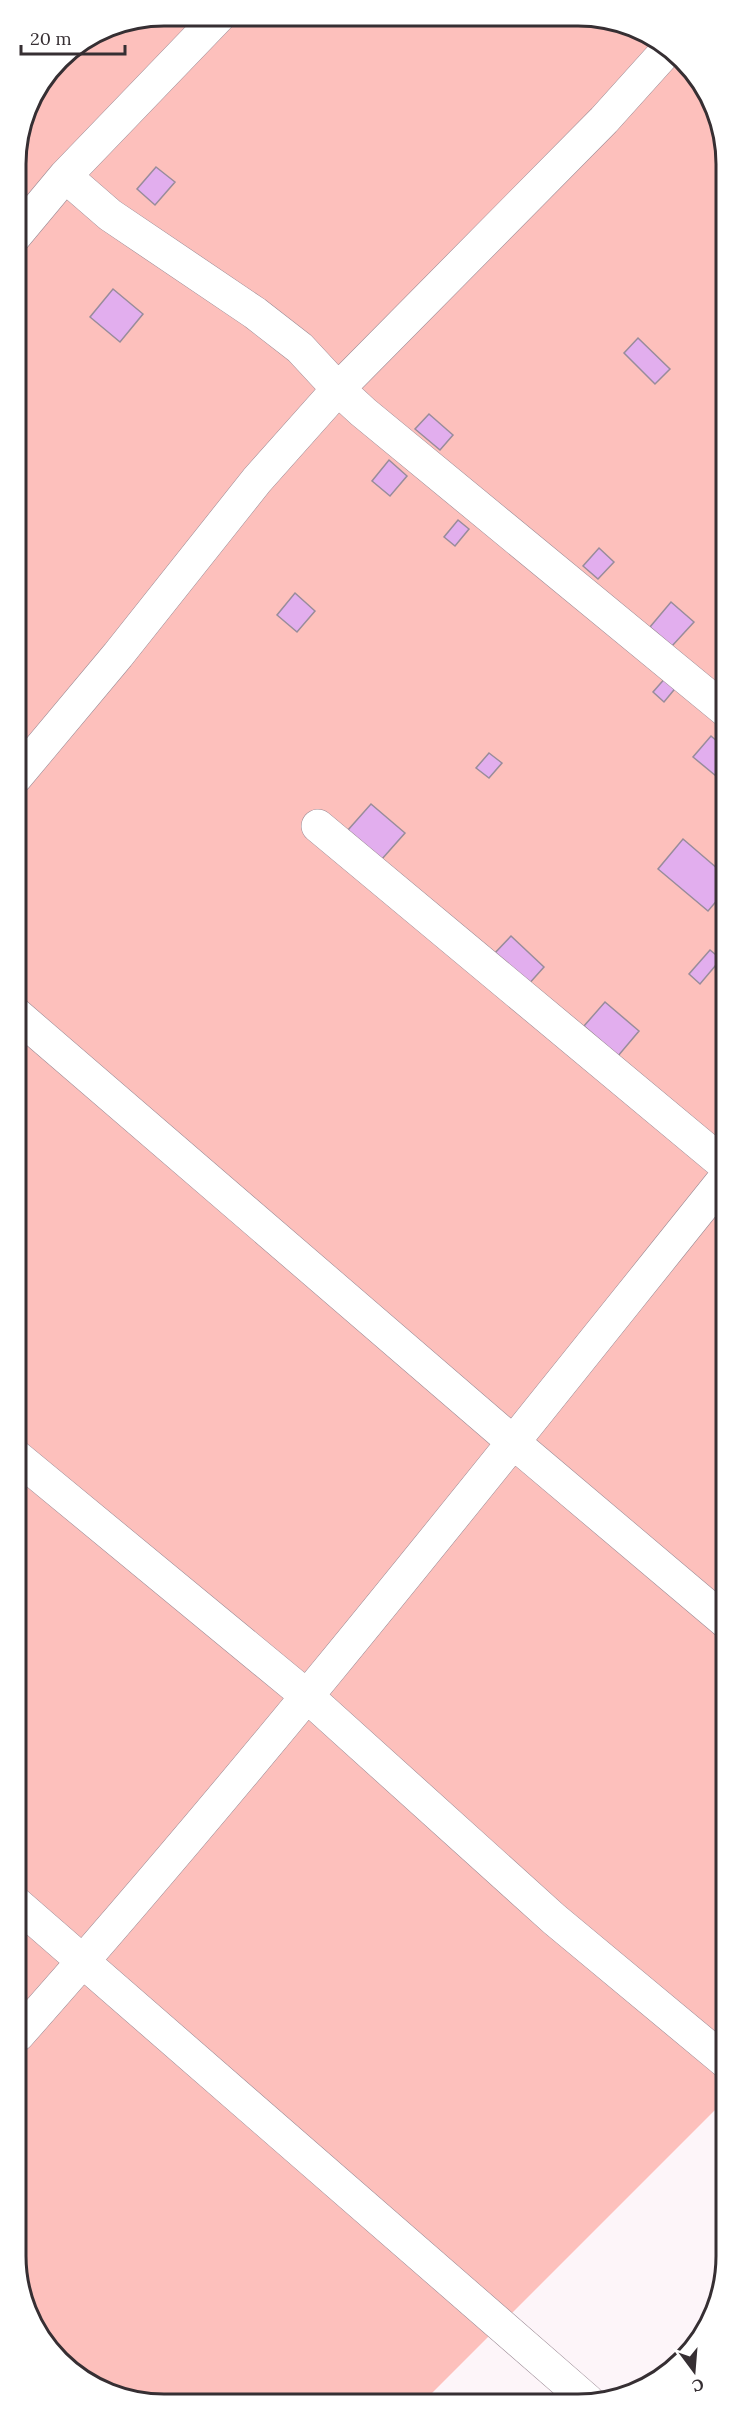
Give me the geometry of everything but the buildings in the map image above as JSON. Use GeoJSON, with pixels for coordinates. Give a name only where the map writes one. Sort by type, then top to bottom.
{"type":"FeatureCollection","features":[{"type":"Feature","properties":{"kind":"lane"},"geometry":{"type":"LineString","coordinates":[[26,223],[64,176],[209,26]]}},
{"type":"Feature","properties":{"kind":"lane"},"geometry":{"type":"LineString","coordinates":[[26,765],[118,655],[257,480],[338,389],[604,120],[663,55]]}},
{"type":"Feature","properties":{"kind":"lane"},"geometry":{"type":"LineString","coordinates":[[64,176],[110,214],[255,313],[300,348],[338,389],[716,703]]}},
{"type":"Feature","properties":{"kind":"lane"},"geometry":{"type":"LineString","coordinates":[[318,826],[716,1158]]}},
{"type":"Feature","properties":{"kind":"lane"},"geometry":{"type":"LineString","coordinates":[[26,1023],[716,1614]]}},
{"type":"Feature","properties":{"kind":"lane"},"geometry":{"type":"LineString","coordinates":[[26,2026],[308,1697],[716,1189]]}},
{"type":"Feature","properties":{"kind":"lane"},"geometry":{"type":"LineString","coordinates":[[26,1464],[308,1697],[554,1919],[716,2054]]}},
{"type":"Feature","properties":{"kind":"lane"},"geometry":{"type":"LineString","coordinates":[[26,1912],[580,2394]]}},
{"type":"Feature","properties":{"kind":"shaded area"},"geometry":{"type":"Polygon","coordinates":[[[155,26],[578,26],[605,28],[647,44],[676,66],[693,87],[709,119],[714,137],[716,164],[716,2109],[431,2394],[164,2394],[137,2391],[103,2379],[87,2370],[66,2353],[44,2324],[30,2291],[26,2255],[26,155],[30,128],[36,111],[54,80],[80,54],[119,33],[155,26]]]}}]}
